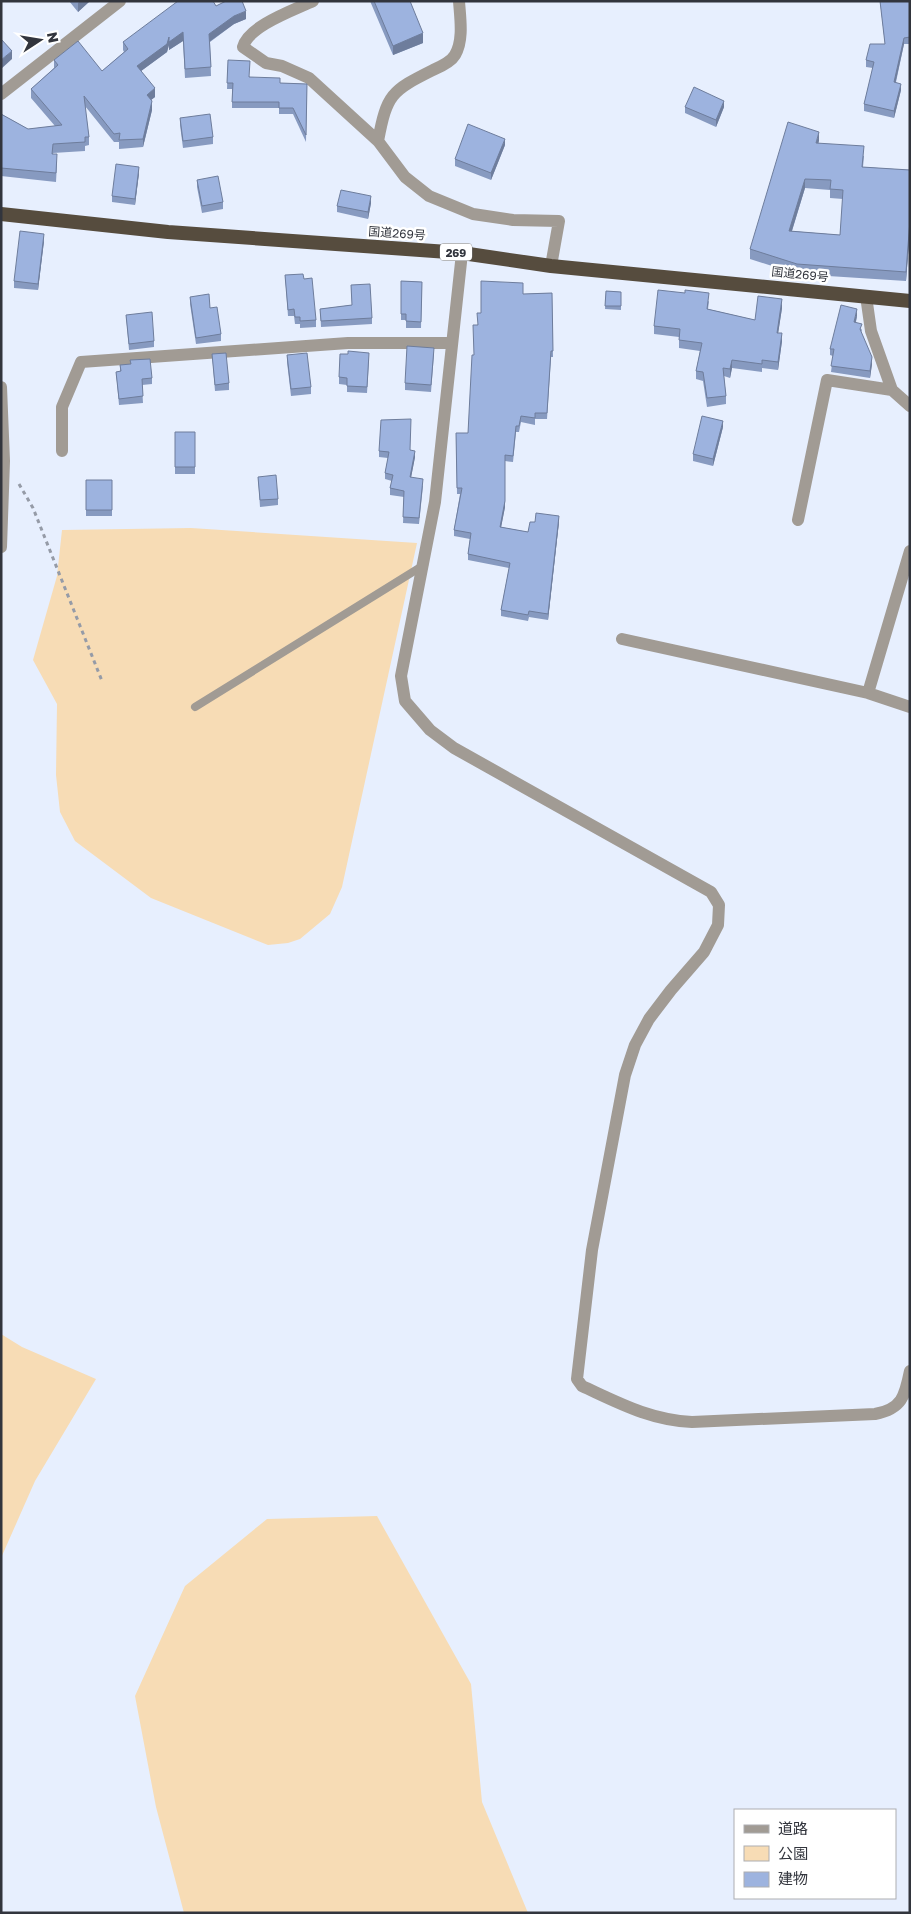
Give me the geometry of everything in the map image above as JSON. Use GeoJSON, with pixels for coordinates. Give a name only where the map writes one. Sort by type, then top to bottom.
{"type":"FeatureCollection","features":[{"type":"Feature","properties":{"kind":"highway","name":"国道269号"},"geometry":{"type":"LineString","coordinates":[[1,214],[168,232],[462,253],[552,266],[910,301]]}},
{"type":"Feature","properties":{"kind":"street"},"geometry":{"type":"LineString","coordinates":[[1,94],[120,1]]}},
{"type":"Feature","properties":{"kind":"street"},"geometry":{"type":"LineString","coordinates":[[313,1],[258,28],[245,39],[243,47],[266,63],[282,66],[309,78],[378,141],[405,176],[429,196],[473,214],[513,220],[559,221],[552,266]]}},
{"type":"Feature","properties":{"kind":"street"},"geometry":{"type":"LineString","coordinates":[[378,141],[383,114],[390,98],[401,86],[442,66],[455,55],[461,34],[459,1]]}},
{"type":"Feature","properties":{"kind":"street"},"geometry":{"type":"LineString","coordinates":[[462,253],[435,502],[402,676],[405,701],[430,730],[454,748],[711,892],[719,905],[718,925],[704,952],[670,990],[649,1019],[635,1045],[625,1075],[592,1250],[577,1379],[582,1386],[646,1415],[668,1421],[692,1422],[875,1414],[889,1411],[896,1406],[906,1389],[910,1371]]}},
{"type":"Feature","properties":{"kind":"street"},"geometry":{"type":"LineString","coordinates":[[866,296],[871,332],[892,390],[910,406]]}},
{"type":"Feature","properties":{"kind":"street"},"geometry":{"type":"LineString","coordinates":[[62,451],[62,407],[81,362],[348,343],[451,343]]}},
{"type":"Feature","properties":{"kind":"street"},"geometry":{"type":"LineString","coordinates":[[798,520],[827,380],[892,390]]}},
{"type":"Feature","properties":{"kind":"street"},"geometry":{"type":"LineString","coordinates":[[1,387],[4,461],[1,547]]}},
{"type":"Feature","properties":{"kind":"street"},"geometry":{"type":"LineString","coordinates":[[868,693],[910,551]]}},
{"type":"Feature","properties":{"kind":"street"},"geometry":{"type":"LineString","coordinates":[[622,639],[868,693],[910,707]]}},
{"type":"Feature","properties":{"kind":"lane"},"geometry":{"type":"LineString","coordinates":[[195,707],[424,565]]}},
{"type":"Feature","properties":{"kind":"path"},"geometry":{"type":"LineString","coordinates":[[4,461],[33,508],[102,682]]}},
{"type":"Feature","properties":{"kind":"green space"},"geometry":{"type":"Polygon","coordinates":[[[191,528],[417,543],[342,887],[330,914],[300,939],[288,943],[268,945],[151,898],[75,841],[60,812],[56,775],[57,704],[33,660],[57,576],[62,530],[191,528]]]}},
{"type":"Feature","properties":{"kind":"green space"},"geometry":{"type":"Polygon","coordinates":[[[1,1334],[22,1347],[96,1379],[35,1481],[1,1558],[1,1334]]]}},
{"type":"Feature","properties":{"kind":"green space"},"geometry":{"type":"Polygon","coordinates":[[[377,1516],[471,1684],[482,1802],[528,1913],[184,1913],[156,1807],[135,1696],[185,1586],[267,1519],[377,1516]]]}},
{"type":"Feature","properties":{"kind":"building"},"geometry":{"type":"Polygon","coordinates":[[[178,1],[213,1],[216,6],[226,1],[242,1],[246,11],[234,16],[209,34],[211,67],[185,69],[183,32],[169,42],[169,37],[167,44],[137,66],[155,88],[147,95],[152,101],[143,139],[119,140],[120,133],[114,134],[84,96],[89,137],[85,137],[85,142],[53,144],[52,154],[57,154],[56,173],[1,168],[1,114],[28,129],[62,125],[31,89],[58,65],[54,60],[78,41],[102,71],[128,49],[123,42],[178,1]]]}},
{"type":"Feature","properties":{"kind":"building"},"geometry":{"type":"Polygon","coordinates":[[[374,1],[410,1],[423,33],[393,46],[374,1]]]}},
{"type":"Feature","properties":{"kind":"building"},"geometry":{"type":"Polygon","coordinates":[[[880,1],[910,1],[910,37],[904,38],[894,82],[901,84],[894,111],[864,104],[874,62],[866,60],[870,44],[885,44],[880,1]]]}},
{"type":"Feature","properties":{"kind":"building"},"geometry":{"type":"Polygon","coordinates":[[[1,39],[12,51],[1,60],[1,39]]]}},
{"type":"Feature","properties":{"kind":"building"},"geometry":{"type":"Polygon","coordinates":[[[228,60],[250,61],[249,77],[280,78],[280,83],[307,84],[306,135],[293,108],[279,108],[279,102],[232,102],[233,83],[227,83],[228,60]]]}},
{"type":"Feature","properties":{"kind":"building"},"geometry":{"type":"Polygon","coordinates":[[[694,87],[724,101],[716,120],[685,107],[694,87]]]}},
{"type":"Feature","properties":{"kind":"building"},"geometry":{"type":"Polygon","coordinates":[[[210,114],[213,137],[183,141],[180,118],[210,114]]]}},
{"type":"Feature","properties":{"kind":"building"},"geometry":{"type":"Polygon","coordinates":[[[788,122],[819,132],[816,143],[864,146],[862,167],[910,170],[910,220],[906,272],[797,264],[750,249],[788,122]],[[805,179],[789,231],[840,235],[843,190],[830,189],[831,180],[805,179]]]}},
{"type":"Feature","properties":{"kind":"building"},"geometry":{"type":"Polygon","coordinates":[[[468,124],[505,139],[491,173],[455,159],[468,124]]]}},
{"type":"Feature","properties":{"kind":"building"},"geometry":{"type":"Polygon","coordinates":[[[116,164],[139,167],[135,199],[112,196],[116,164]]]}},
{"type":"Feature","properties":{"kind":"building"},"geometry":{"type":"Polygon","coordinates":[[[218,176],[223,202],[202,206],[197,180],[218,176]]]}},
{"type":"Feature","properties":{"kind":"building"},"geometry":{"type":"Polygon","coordinates":[[[341,190],[371,196],[368,212],[337,206],[341,190]]]}},
{"type":"Feature","properties":{"kind":"building"},"geometry":{"type":"Polygon","coordinates":[[[20,231],[44,234],[38,284],[14,281],[20,231]]]}},
{"type":"Feature","properties":{"kind":"building"},"geometry":{"type":"Polygon","coordinates":[[[303,274],[304,279],[312,278],[316,320],[300,321],[300,317],[295,317],[294,309],[288,310],[285,275],[303,274]]]}},
{"type":"Feature","properties":{"kind":"building"},"geometry":{"type":"Polygon","coordinates":[[[401,281],[422,282],[421,322],[406,321],[406,314],[401,314],[401,281]]]}},
{"type":"Feature","properties":{"kind":"building"},"geometry":{"type":"Polygon","coordinates":[[[481,281],[523,283],[523,294],[552,293],[553,351],[551,351],[547,413],[535,413],[535,418],[521,416],[519,426],[516,426],[513,456],[505,455],[505,501],[500,527],[528,532],[530,522],[535,522],[536,513],[559,516],[548,614],[529,611],[528,615],[501,610],[510,563],[468,554],[471,533],[454,530],[462,488],[457,488],[456,433],[468,433],[472,355],[474,355],[473,325],[478,325],[477,313],[481,313],[481,281]]]}},
{"type":"Feature","properties":{"kind":"building"},"geometry":{"type":"Polygon","coordinates":[[[370,284],[372,318],[321,321],[320,309],[352,305],[351,285],[370,284]]]}},
{"type":"Feature","properties":{"kind":"building"},"geometry":{"type":"Polygon","coordinates":[[[658,290],[685,293],[685,290],[709,293],[707,309],[755,320],[758,296],[782,299],[777,333],[782,333],[778,362],[762,360],[762,364],[732,360],[730,369],[723,368],[726,396],[707,398],[703,372],[696,371],[702,343],[679,340],[680,329],[654,326],[658,290]]]}},
{"type":"Feature","properties":{"kind":"building"},"geometry":{"type":"Polygon","coordinates":[[[606,291],[621,292],[621,306],[605,306],[606,291]]]}},
{"type":"Feature","properties":{"kind":"building"},"geometry":{"type":"Polygon","coordinates":[[[209,294],[210,308],[217,307],[221,334],[196,338],[190,297],[209,294]]]}},
{"type":"Feature","properties":{"kind":"building"},"geometry":{"type":"Polygon","coordinates":[[[841,305],[857,309],[854,322],[862,324],[860,329],[872,357],[870,371],[831,366],[834,349],[830,349],[841,305]]]}},
{"type":"Feature","properties":{"kind":"building"},"geometry":{"type":"Polygon","coordinates":[[[152,312],[154,341],[129,344],[126,315],[152,312]]]}},
{"type":"Feature","properties":{"kind":"building"},"geometry":{"type":"Polygon","coordinates":[[[407,346],[434,348],[431,385],[405,383],[407,346]]]}},
{"type":"Feature","properties":{"kind":"building"},"geometry":{"type":"Polygon","coordinates":[[[348,351],[369,353],[367,387],[347,386],[347,378],[339,377],[340,354],[348,354],[348,351]]]}},
{"type":"Feature","properties":{"kind":"building"},"geometry":{"type":"Polygon","coordinates":[[[226,353],[229,383],[215,385],[212,354],[226,353]]]}},
{"type":"Feature","properties":{"kind":"building"},"geometry":{"type":"Polygon","coordinates":[[[307,353],[311,387],[291,389],[287,355],[307,353]]]}},
{"type":"Feature","properties":{"kind":"building"},"geometry":{"type":"Polygon","coordinates":[[[150,359],[152,378],[142,379],[143,396],[119,399],[116,372],[121,371],[120,365],[131,364],[130,360],[150,359]]]}},
{"type":"Feature","properties":{"kind":"building"},"geometry":{"type":"Polygon","coordinates":[[[702,416],[723,421],[713,459],[693,454],[702,416]]]}},
{"type":"Feature","properties":{"kind":"building"},"geometry":{"type":"Polygon","coordinates":[[[411,419],[410,450],[415,451],[410,477],[423,479],[419,518],[403,517],[404,491],[390,488],[393,475],[385,473],[389,452],[379,451],[381,420],[411,419]]]}},
{"type":"Feature","properties":{"kind":"building"},"geometry":{"type":"Polygon","coordinates":[[[175,432],[195,432],[195,467],[175,467],[175,432]]]}},
{"type":"Feature","properties":{"kind":"building"},"geometry":{"type":"Polygon","coordinates":[[[276,475],[278,499],[260,500],[258,477],[276,475]]]}},
{"type":"Feature","properties":{"kind":"building"},"geometry":{"type":"Polygon","coordinates":[[[86,480],[112,480],[112,510],[86,510],[86,480]]]}}]}
